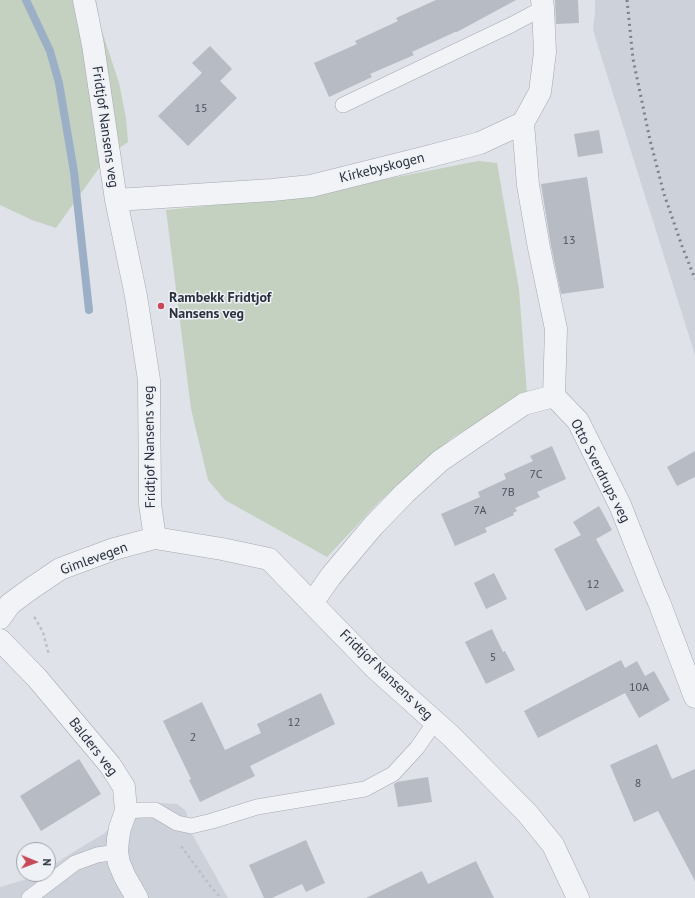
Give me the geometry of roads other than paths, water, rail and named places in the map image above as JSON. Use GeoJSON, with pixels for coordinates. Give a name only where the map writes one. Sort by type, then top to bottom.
{"type":"FeatureCollection","features":[{"type":"Feature","properties":{"kind":"street","name":"Fridtjof Nansens veg"},"geometry":{"type":"LineString","coordinates":[[84,0],[93,45],[116,200],[136,296],[149,380],[150,504],[155,538],[222,549],[269,559],[376,670],[451,736],[527,813],[553,845],[578,898]]}},
{"type":"Feature","properties":{"kind":"street"},"geometry":{"type":"LineString","coordinates":[[312,603],[331,576],[373,526],[405,493],[440,461],[524,404],[554,396],[556,329],[539,248],[528,185],[523,124],[540,92],[545,52],[543,4]]}},
{"type":"Feature","properties":{"kind":"street","name":"Kirkebyskogen"},"geometry":{"type":"LineString","coordinates":[[116,200],[272,190],[310,186],[480,143],[523,124]]}},
{"type":"Feature","properties":{"kind":"street","name":"Otto Sverdrups veg"},"geometry":{"type":"LineString","coordinates":[[554,396],[578,421],[620,505],[695,697]]}},
{"type":"Feature","properties":{"kind":"street","name":"Gimlevegen"},"geometry":{"type":"LineString","coordinates":[[5,611],[29,590],[60,569],[114,549],[155,538]]}},
{"type":"Feature","properties":{"kind":"street","name":"Balders veg"},"geometry":{"type":"LineString","coordinates":[[0,640],[37,678],[110,765],[124,787],[126,811],[120,828],[117,852],[119,863],[136,898]]}},
{"type":"Feature","properties":{"kind":"lane"},"geometry":{"type":"LineString","coordinates":[[343,105],[511,25],[543,4]]}},
{"type":"Feature","properties":{"kind":"lane"},"geometry":{"type":"LineString","coordinates":[[126,811],[155,810],[177,823],[191,826],[257,807],[365,789],[393,774],[417,748],[435,722]]}},
{"type":"Feature","properties":{"kind":"lane"},"geometry":{"type":"LineString","coordinates":[[29,898],[75,863],[98,855],[117,852]]}},
{"type":"Feature","properties":{"kind":"waterway"},"geometry":{"type":"LineString","coordinates":[[26,0],[50,51],[59,83],[74,172],[89,310]]}},
{"type":"Feature","properties":{"kind":"railway"},"geometry":{"type":"LineString","coordinates":[[627,0],[633,59],[650,140],[664,194],[695,279]]}},
{"type":"Feature","properties":{"kind":"place","name":"Rambekk Fridtjof Nansens veg"},"geometry":{"type":"Point","coordinates":[161,306]}}]}
